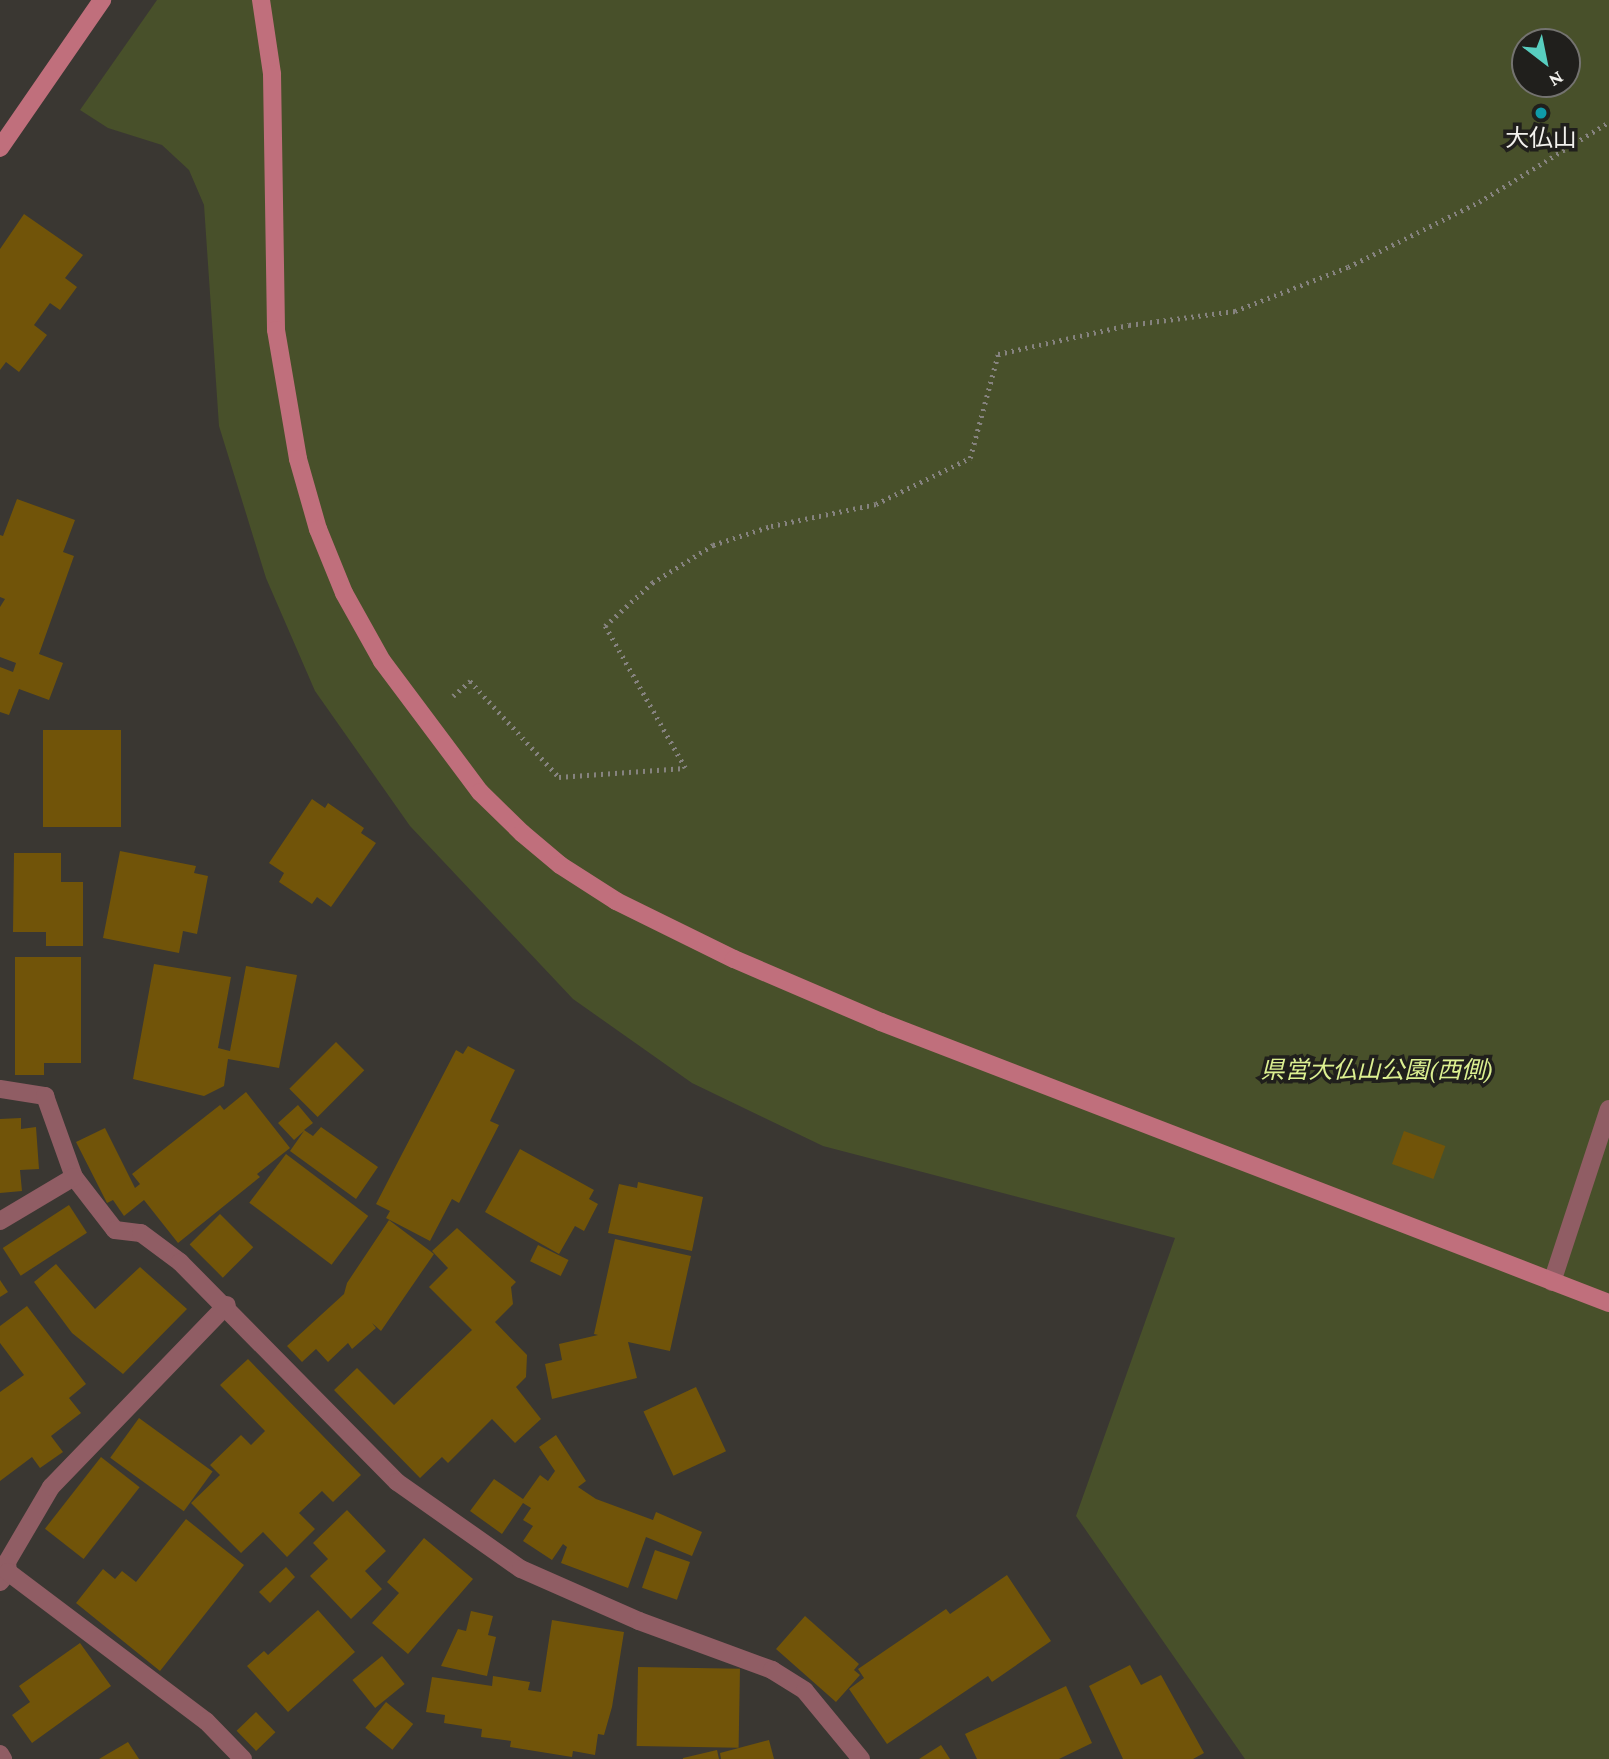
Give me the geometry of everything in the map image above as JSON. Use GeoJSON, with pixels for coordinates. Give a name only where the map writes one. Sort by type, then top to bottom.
{"type":"FeatureCollection","features":[{"type":"Feature","properties":{"kind":"street"},"geometry":{"type":"LineString","coordinates":[[0,148],[102,0]]}},
{"type":"Feature","properties":{"kind":"street"},"geometry":{"type":"LineString","coordinates":[[261,0],[272,74],[276,330],[298,459],[318,529],[344,593],[382,661],[480,792],[560,865],[664,928],[881,1022],[1609,1303]]}},
{"type":"Feature","properties":{"kind":"street"},"geometry":{"type":"LineString","coordinates":[[0,1088],[45,1096],[74,1177],[115,1230],[141,1233],[227,1305],[260,1348],[397,1482],[521,1569],[639,1621],[772,1670],[805,1691],[861,1759]]}},
{"type":"Feature","properties":{"kind":"street"},"geometry":{"type":"LineString","coordinates":[[1552,1282],[1609,1109]]}},
{"type":"Feature","properties":{"kind":"street"},"geometry":{"type":"LineString","coordinates":[[0,1221],[74,1177]]}},
{"type":"Feature","properties":{"kind":"street"},"geometry":{"type":"LineString","coordinates":[[227,1305],[51,1487],[7,1562],[4,1577],[206,1721],[243,1759]]}},
{"type":"Feature","properties":{"kind":"street"},"geometry":{"type":"LineString","coordinates":[[0,1754],[4,1759]]}},
{"type":"Feature","properties":{"kind":"path"},"geometry":{"type":"LineString","coordinates":[[470,681],[559,777],[685,768],[605,626],[652,583],[712,545],[771,526],[876,504],[970,458],[998,354],[1129,325],[1235,311],[1348,267],[1479,202],[1609,122]]}},
{"type":"Feature","properties":{"kind":"green space","name":"県営大仏山公園(西側)"},"geometry":{"type":"Polygon","coordinates":[[[157,0],[1609,0],[1609,1759],[1245,1759],[1076,1516],[1175,1238],[823,1146],[692,1083],[573,999],[410,826],[315,691],[266,578],[219,426],[204,205],[189,170],[162,145],[108,128],[80,110],[157,0]]]}},
{"type":"Feature","properties":{"kind":"building"},"geometry":{"type":"Polygon","coordinates":[[[24,214],[83,255],[65,278],[77,287],[60,310],[50,303],[34,325],[47,335],[19,372],[6,362],[0,370],[0,249],[24,214]]]}},
{"type":"Feature","properties":{"kind":"building"},"geometry":{"type":"Polygon","coordinates":[[[17,499],[75,520],[63,552],[74,556],[39,654],[63,663],[49,700],[19,689],[9,715],[0,712],[0,667],[13,672],[16,663],[0,657],[0,607],[5,599],[0,597],[0,535],[3,536],[17,499]]]}},
{"type":"Feature","properties":{"kind":"building"},"geometry":{"type":"Polygon","coordinates":[[[43,730],[121,730],[121,827],[43,827],[43,730]]]}},
{"type":"Feature","properties":{"kind":"building"},"geometry":{"type":"Polygon","coordinates":[[[312,799],[325,808],[328,803],[364,828],[361,833],[376,843],[331,907],[317,897],[312,904],[279,882],[284,873],[269,863],[312,799]]]}},
{"type":"Feature","properties":{"kind":"building"},"geometry":{"type":"Polygon","coordinates":[[[120,851],[196,866],[194,873],[208,876],[197,934],[183,931],[179,953],[103,938],[120,851]]]}},
{"type":"Feature","properties":{"kind":"building"},"geometry":{"type":"Polygon","coordinates":[[[14,853],[61,853],[61,882],[83,882],[83,946],[46,946],[46,932],[13,932],[14,853]]]}},
{"type":"Feature","properties":{"kind":"building"},"geometry":{"type":"Polygon","coordinates":[[[15,957],[81,957],[81,1063],[44,1063],[44,1075],[15,1075],[15,957]]]}},
{"type":"Feature","properties":{"kind":"building"},"geometry":{"type":"Polygon","coordinates":[[[154,964],[231,977],[218,1048],[230,1051],[246,966],[297,975],[279,1068],[228,1059],[224,1086],[204,1096],[133,1079],[154,964]]]}},
{"type":"Feature","properties":{"kind":"building"},"geometry":{"type":"Polygon","coordinates":[[[336,1042],[364,1070],[318,1117],[289,1089],[336,1042]]]}},
{"type":"Feature","properties":{"kind":"building"},"geometry":{"type":"Polygon","coordinates":[[[468,1046],[515,1070],[490,1121],[499,1125],[459,1203],[452,1199],[430,1241],[386,1218],[390,1211],[376,1204],[456,1050],[463,1054],[468,1046]]]}},
{"type":"Feature","properties":{"kind":"building"},"geometry":{"type":"Polygon","coordinates":[[[246,1092],[290,1148],[257,1174],[260,1177],[178,1243],[144,1200],[124,1216],[113,1200],[107,1203],[76,1142],[105,1128],[135,1188],[140,1184],[132,1174],[220,1105],[224,1110],[246,1092]]]}},
{"type":"Feature","properties":{"kind":"building"},"geometry":{"type":"Polygon","coordinates":[[[298,1105],[313,1123],[304,1130],[313,1136],[321,1127],[378,1167],[356,1199],[290,1151],[304,1131],[294,1140],[278,1123],[298,1105]]]}},
{"type":"Feature","properties":{"kind":"building"},"geometry":{"type":"Polygon","coordinates":[[[21,1118],[21,1129],[36,1127],[39,1169],[20,1170],[22,1191],[0,1193],[0,1119],[21,1118]]]}},
{"type":"Feature","properties":{"kind":"building"},"geometry":{"type":"Polygon","coordinates":[[[1404,1131],[1445,1146],[1433,1179],[1392,1164],[1404,1131]]]}},
{"type":"Feature","properties":{"kind":"building"},"geometry":{"type":"Polygon","coordinates":[[[520,1149],[594,1190],[589,1199],[598,1204],[584,1231],[575,1226],[559,1254],[485,1212],[520,1149]]]}},
{"type":"Feature","properties":{"kind":"building"},"geometry":{"type":"Polygon","coordinates":[[[286,1154],[368,1216],[332,1265],[249,1203],[286,1154]]]}},
{"type":"Feature","properties":{"kind":"building"},"geometry":{"type":"Polygon","coordinates":[[[638,1182],[703,1197],[692,1251],[608,1233],[619,1184],[637,1188],[638,1182]]]}},
{"type":"Feature","properties":{"kind":"building"},"geometry":{"type":"Polygon","coordinates":[[[69,1205],[87,1233],[21,1276],[3,1248],[69,1205]]]}},
{"type":"Feature","properties":{"kind":"building"},"geometry":{"type":"Polygon","coordinates":[[[220,1214],[253,1247],[223,1278],[190,1244],[220,1214]]]}},
{"type":"Feature","properties":{"kind":"building"},"geometry":{"type":"Polygon","coordinates":[[[389,1220],[434,1254],[381,1331],[372,1323],[376,1328],[352,1349],[348,1343],[328,1362],[316,1349],[302,1362],[287,1346],[344,1294],[347,1283],[389,1220]]]}},
{"type":"Feature","properties":{"kind":"building"},"geometry":{"type":"Polygon","coordinates":[[[457,1228],[516,1282],[511,1287],[513,1304],[495,1322],[527,1355],[526,1377],[516,1387],[541,1419],[515,1443],[492,1419],[448,1463],[442,1457],[420,1478],[334,1390],[357,1368],[394,1405],[472,1330],[429,1287],[448,1268],[432,1251],[457,1228]]]}},
{"type":"Feature","properties":{"kind":"building"},"geometry":{"type":"Polygon","coordinates":[[[615,1239],[691,1256],[670,1351],[628,1342],[637,1378],[552,1399],[545,1364],[562,1360],[559,1344],[598,1335],[594,1334],[615,1239]]]}},
{"type":"Feature","properties":{"kind":"building"},"geometry":{"type":"Polygon","coordinates":[[[538,1245],[569,1260],[561,1276],[530,1261],[538,1245]]]}},
{"type":"Feature","properties":{"kind":"building"},"geometry":{"type":"Polygon","coordinates":[[[56,1264],[95,1309],[140,1267],[187,1309],[123,1374],[72,1333],[34,1282],[56,1264]]]}},
{"type":"Feature","properties":{"kind":"building"},"geometry":{"type":"Polygon","coordinates":[[[0,1280],[8,1292],[0,1297],[0,1280]]]}},
{"type":"Feature","properties":{"kind":"building"},"geometry":{"type":"Polygon","coordinates":[[[27,1306],[86,1384],[69,1398],[81,1413],[51,1436],[63,1452],[40,1468],[32,1457],[0,1481],[0,1392],[24,1375],[0,1343],[0,1326],[27,1306]]]}},
{"type":"Feature","properties":{"kind":"building"},"geometry":{"type":"Polygon","coordinates":[[[248,1359],[361,1475],[333,1502],[322,1491],[299,1513],[315,1529],[287,1557],[263,1532],[241,1553],[191,1503],[220,1475],[210,1465],[241,1435],[251,1445],[265,1431],[220,1385],[248,1359]]]}},
{"type":"Feature","properties":{"kind":"building"},"geometry":{"type":"Polygon","coordinates":[[[696,1387],[726,1451],[673,1476],[643,1412],[696,1387]]]}},
{"type":"Feature","properties":{"kind":"building"},"geometry":{"type":"Polygon","coordinates":[[[139,1418],[213,1471],[184,1511],[110,1458],[139,1418]]]}},
{"type":"Feature","properties":{"kind":"building"},"geometry":{"type":"Polygon","coordinates":[[[556,1435],[586,1481],[578,1487],[596,1499],[653,1520],[656,1512],[702,1532],[692,1556],[646,1537],[628,1588],[561,1563],[567,1547],[563,1544],[552,1560],[523,1541],[533,1526],[523,1520],[531,1508],[523,1503],[502,1534],[470,1511],[494,1479],[523,1499],[540,1475],[548,1481],[555,1471],[539,1447],[556,1435]]]}},
{"type":"Feature","properties":{"kind":"building"},"geometry":{"type":"Polygon","coordinates":[[[101,1457],[140,1487],[84,1559],[45,1529],[101,1457]]]}},
{"type":"Feature","properties":{"kind":"building"},"geometry":{"type":"Polygon","coordinates":[[[347,1510],[386,1551],[365,1571],[382,1589],[351,1619],[310,1576],[328,1559],[313,1543],[347,1510]]]}},
{"type":"Feature","properties":{"kind":"building"},"geometry":{"type":"Polygon","coordinates":[[[186,1519],[244,1565],[160,1671],[76,1603],[103,1569],[115,1579],[122,1571],[136,1582],[186,1519]]]}},
{"type":"Feature","properties":{"kind":"building"},"geometry":{"type":"Polygon","coordinates":[[[424,1538],[473,1579],[408,1654],[372,1623],[399,1593],[387,1582],[424,1538]]]}},
{"type":"Feature","properties":{"kind":"building"},"geometry":{"type":"Polygon","coordinates":[[[655,1550],[690,1562],[677,1600],[642,1588],[655,1550]]]}},
{"type":"Feature","properties":{"kind":"building"},"geometry":{"type":"Polygon","coordinates":[[[286,1567],[295,1577],[270,1603],[259,1592],[286,1567]]]}},
{"type":"Feature","properties":{"kind":"building"},"geometry":{"type":"Polygon","coordinates":[[[1007,1575],[1051,1641],[992,1682],[988,1676],[887,1744],[849,1689],[864,1678],[858,1669],[946,1609],[950,1614],[1007,1575]]]}},
{"type":"Feature","properties":{"kind":"building"},"geometry":{"type":"Polygon","coordinates":[[[318,1610],[355,1652],[288,1712],[247,1666],[264,1651],[268,1655],[318,1610]]]}},
{"type":"Feature","properties":{"kind":"building"},"geometry":{"type":"Polygon","coordinates":[[[471,1611],[493,1616],[488,1635],[496,1637],[487,1676],[441,1666],[458,1629],[466,1631],[471,1611]]]}},
{"type":"Feature","properties":{"kind":"building"},"geometry":{"type":"Polygon","coordinates":[[[805,1616],[859,1664],[854,1670],[860,1675],[836,1702],[776,1649],[805,1616]]]}},
{"type":"Feature","properties":{"kind":"building"},"geometry":{"type":"Polygon","coordinates":[[[552,1620],[624,1632],[612,1707],[604,1735],[598,1734],[595,1755],[573,1751],[572,1757],[510,1747],[511,1741],[481,1737],[482,1729],[444,1723],[445,1715],[426,1712],[432,1677],[492,1686],[493,1676],[530,1682],[528,1690],[541,1692],[552,1620]]]}},
{"type":"Feature","properties":{"kind":"building"},"geometry":{"type":"Polygon","coordinates":[[[80,1643],[111,1686],[32,1743],[12,1715],[30,1702],[19,1686],[80,1643]]]}},
{"type":"Feature","properties":{"kind":"building"},"geometry":{"type":"Polygon","coordinates":[[[382,1656],[405,1684],[375,1708],[352,1680],[382,1656]]]}},
{"type":"Feature","properties":{"kind":"building"},"geometry":{"type":"Polygon","coordinates":[[[1130,1665],[1141,1685],[1161,1675],[1204,1753],[1193,1759],[1123,1759],[1089,1686],[1130,1665]]]}},
{"type":"Feature","properties":{"kind":"building"},"geometry":{"type":"Polygon","coordinates":[[[638,1667],[740,1669],[739,1748],[637,1746],[638,1667]]]}},
{"type":"Feature","properties":{"kind":"building"},"geometry":{"type":"Polygon","coordinates":[[[1066,1686],[1092,1743],[1059,1759],[977,1759],[965,1734],[1066,1686]]]}},
{"type":"Feature","properties":{"kind":"building"},"geometry":{"type":"Polygon","coordinates":[[[386,1702],[413,1724],[392,1750],[365,1728],[386,1702]]]}},
{"type":"Feature","properties":{"kind":"building"},"geometry":{"type":"Polygon","coordinates":[[[256,1712],[275,1732],[256,1751],[237,1731],[256,1712]]]}},
{"type":"Feature","properties":{"kind":"building"},"geometry":{"type":"Polygon","coordinates":[[[769,1740],[774,1759],[721,1759],[720,1753],[769,1740]]]}},
{"type":"Feature","properties":{"kind":"building"},"geometry":{"type":"Polygon","coordinates":[[[128,1742],[139,1759],[99,1759],[128,1742]]]}},
{"type":"Feature","properties":{"kind":"building"},"geometry":{"type":"Polygon","coordinates":[[[941,1745],[950,1759],[919,1759],[941,1745]]]}},
{"type":"Feature","properties":{"kind":"building"},"geometry":{"type":"Polygon","coordinates":[[[717,1750],[719,1759],[683,1759],[683,1758],[717,1750]]]}},
{"type":"Feature","properties":{"kind":"place","name":"大仏山"},"geometry":{"type":"Point","coordinates":[1541,113]}}]}
